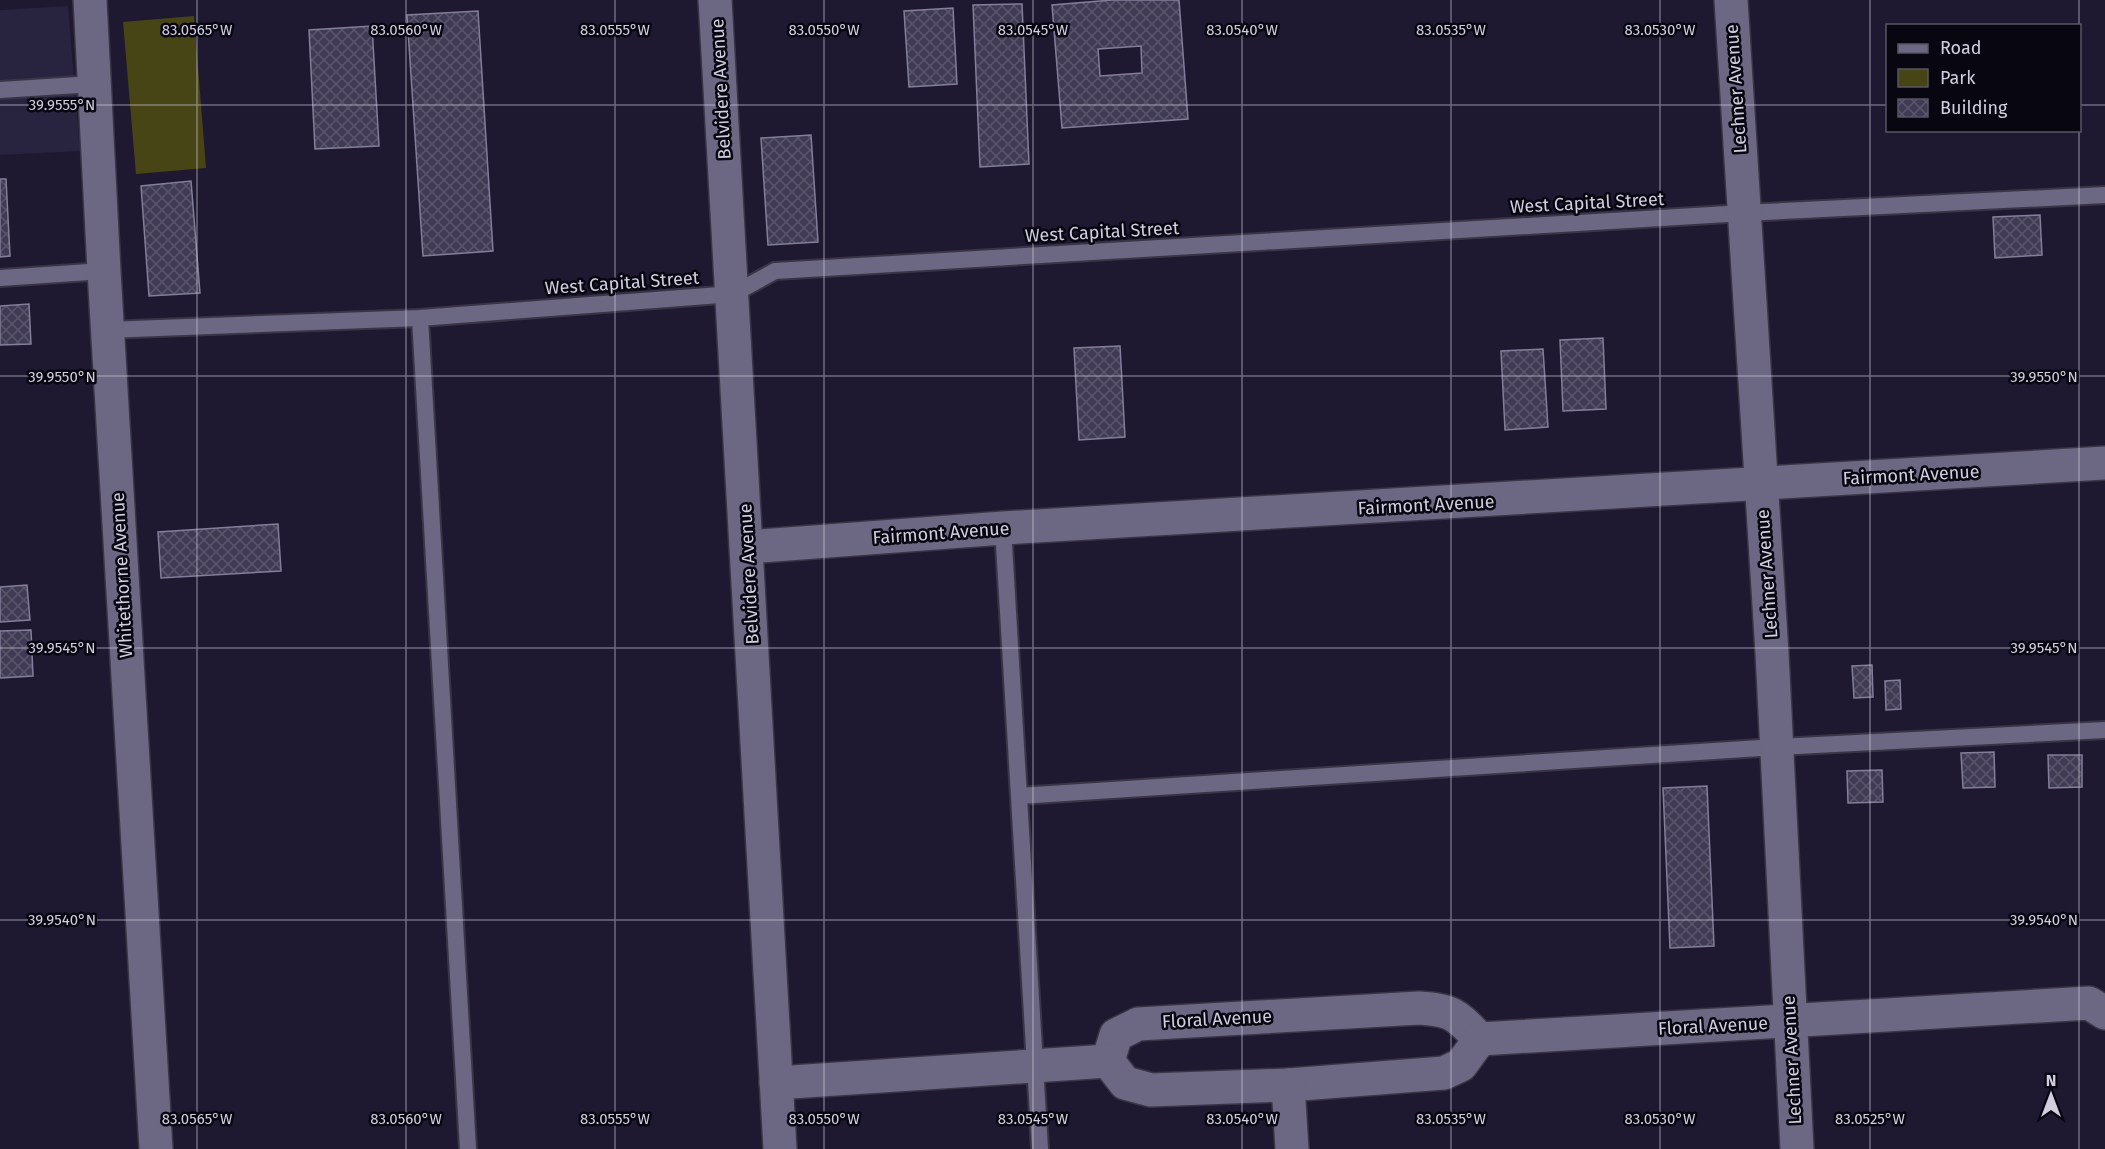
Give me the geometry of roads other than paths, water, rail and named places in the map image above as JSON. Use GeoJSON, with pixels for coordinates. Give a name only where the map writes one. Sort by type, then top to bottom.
{"type":"FeatureCollection","features":[{"type":"Feature","properties":{"kind":"street","name":"Whitethorne Avenue"},"geometry":{"type":"LineString","coordinates":[[90,0],[107,330],[156,1149]]}},
{"type":"Feature","properties":{"kind":"street","name":"Belvidere Avenue"},"geometry":{"type":"LineString","coordinates":[[715,0],[780,1149]]}},
{"type":"Feature","properties":{"kind":"street","name":"Lechner Avenue"},"geometry":{"type":"LineString","coordinates":[[1731,0],[1761,484],[1797,1149]]}},
{"type":"Feature","properties":{"kind":"street","name":"Fairmont Avenue"},"geometry":{"type":"LineString","coordinates":[[747,547],[1003,528],[2105,463]]}},
{"type":"Feature","properties":{"kind":"street","name":"Floral Avenue"},"geometry":{"type":"LineString","coordinates":[[1108,1061],[1116,1035],[1138,1024],[1419,1008],[1438,1009],[1457,1015],[1480,1039],[2100,1001]]}},
{"type":"Feature","properties":{"kind":"street"},"geometry":{"type":"LineString","coordinates":[[776,1083],[1108,1061],[1125,1083],[1151,1090],[1288,1085],[1444,1073],[1461,1065],[1480,1039]]}},
{"type":"Feature","properties":{"kind":"street"},"geometry":{"type":"LineString","coordinates":[[1288,1085],[1292,1149]]}},
{"type":"Feature","properties":{"kind":"lane"},"geometry":{"type":"LineString","coordinates":[[0,90],[93,84]]}},
{"type":"Feature","properties":{"kind":"lane","name":"West Capital Street"},"geometry":{"type":"LineString","coordinates":[[107,330],[420,318],[733,294],[775,271],[1744,213],[2105,195]]}},
{"type":"Feature","properties":{"kind":"lane"},"geometry":{"type":"LineString","coordinates":[[0,278],[104,271]]}},
{"type":"Feature","properties":{"kind":"lane"},"geometry":{"type":"LineString","coordinates":[[420,318],[468,1149]]}},
{"type":"Feature","properties":{"kind":"lane"},"geometry":{"type":"LineString","coordinates":[[1003,528],[1040,1149]]}},
{"type":"Feature","properties":{"kind":"lane"},"geometry":{"type":"LineString","coordinates":[[1019,796],[1776,747],[2105,730]]}}]}
